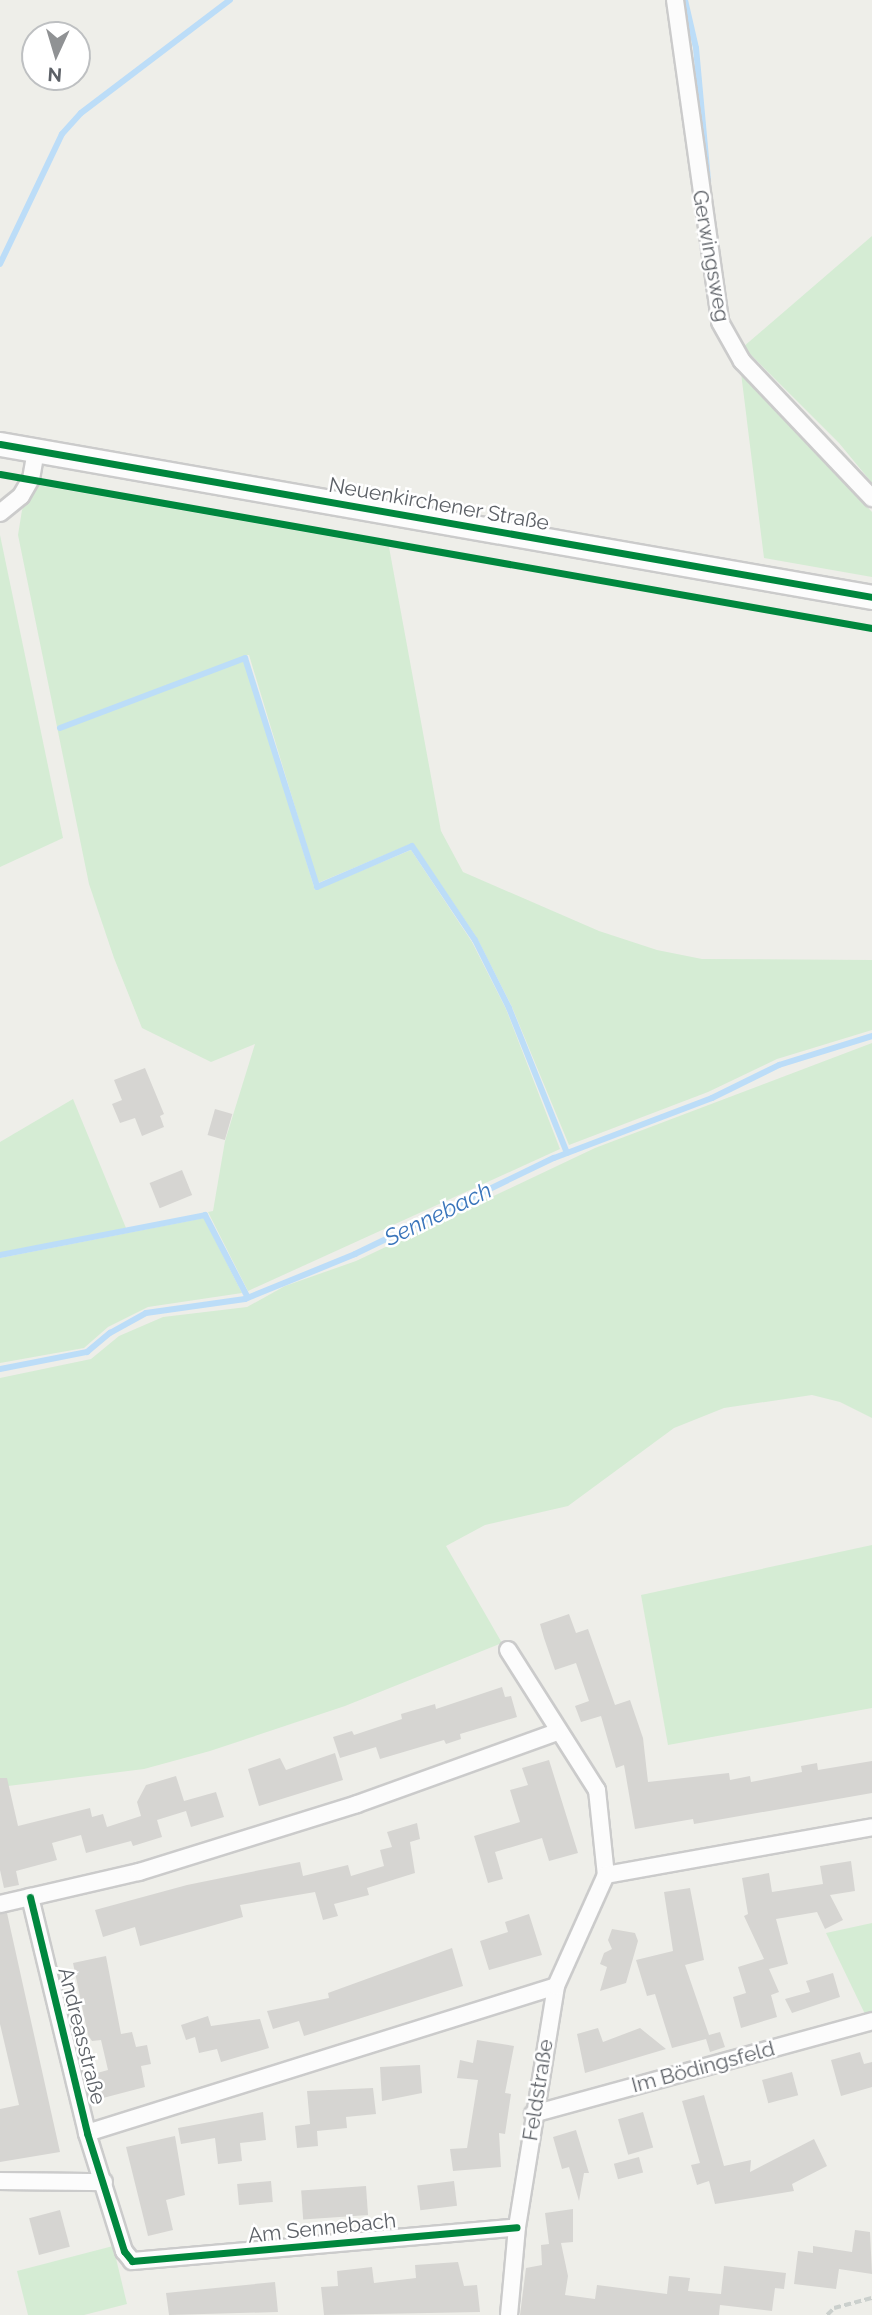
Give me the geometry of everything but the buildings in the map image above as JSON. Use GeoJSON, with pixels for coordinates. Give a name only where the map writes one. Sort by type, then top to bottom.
{"type":"FeatureCollection","features":[{"type":"Feature","properties":{"kind":"street","name":"Gerwingsweg"},"geometry":{"type":"LineString","coordinates":[[675,0],[720,323],[742,361],[872,498]]}},
{"type":"Feature","properties":{"kind":"street","name":"Neuenkirchener Straße"},"geometry":{"type":"LineString","coordinates":[[0,444],[872,597]]}},
{"type":"Feature","properties":{"kind":"street"},"geometry":{"type":"LineString","coordinates":[[0,513],[21,496],[31,479],[36,451]]}},
{"type":"Feature","properties":{"kind":"street"},"geometry":{"type":"LineString","coordinates":[[508,1650],[557,1732],[597,1790],[606,1875],[872,1827]]}},
{"type":"Feature","properties":{"kind":"street"},"geometry":{"type":"LineString","coordinates":[[0,1904],[139,1872],[357,1804],[557,1732]]}},
{"type":"Feature","properties":{"kind":"street","name":"Feldstraße"},"geometry":{"type":"LineString","coordinates":[[509,2315],[517,2227],[533,2114],[556,1986],[606,1875]]}},
{"type":"Feature","properties":{"kind":"street","name":"Andreasstraße"},"geometry":{"type":"LineString","coordinates":[[30,1897],[87,2133],[104,2182]]}},
{"type":"Feature","properties":{"kind":"street","name":"Andreasstraße"},"geometry":{"type":"LineString","coordinates":[[87,2133],[556,1986]]}},
{"type":"Feature","properties":{"kind":"street","name":"Im Bödingsfeld"},"geometry":{"type":"LineString","coordinates":[[533,2114],[872,2021]]}},
{"type":"Feature","properties":{"kind":"street"},"geometry":{"type":"LineString","coordinates":[[0,2181],[104,2182]]}},
{"type":"Feature","properties":{"kind":"street","name":"Am Sennebach"},"geometry":{"type":"LineString","coordinates":[[104,2182],[124,2251],[132,2261],[145,2263],[517,2227]]}},
{"type":"Feature","properties":{"kind":"path"},"geometry":{"type":"LineString","coordinates":[[827,2315],[834,2308],[872,2298]]}},
{"type":"Feature","properties":{"kind":"green space"},"geometry":{"type":"Polygon","coordinates":[[[872,236],[872,483],[839,443],[743,347],[872,236]]]}},
{"type":"Feature","properties":{"kind":"green space"},"geometry":{"type":"Polygon","coordinates":[[[741,373],[872,512],[872,577],[764,558],[741,373]]]}},
{"type":"Feature","properties":{"kind":"green space"},"geometry":{"type":"Polygon","coordinates":[[[37,485],[389,547],[441,831],[463,872],[599,931],[657,950],[702,959],[872,960],[872,1030],[777,1059],[708,1092],[569,1145],[512,1007],[477,938],[413,843],[318,883],[249,655],[243,656],[315,890],[411,850],[472,942],[506,1009],[560,1149],[248,1291],[208,1212],[213,1211],[225,1141],[255,1044],[211,1062],[142,1028],[114,958],[89,884],[18,535],[22,510],[37,485]]]}},
{"type":"Feature","properties":{"kind":"green space"},"geometry":{"type":"Polygon","coordinates":[[[0,535],[63,838],[0,867],[0,535]]]}},
{"type":"Feature","properties":{"kind":"green space"},"geometry":{"type":"Polygon","coordinates":[[[872,1043],[872,1418],[840,1402],[812,1395],[724,1408],[674,1428],[568,1506],[485,1525],[446,1546],[502,1643],[345,1706],[210,1751],[144,1769],[0,1787],[0,1378],[91,1359],[119,1336],[163,1317],[247,1307],[285,1286],[356,1261],[595,1148],[872,1043]]]}},
{"type":"Feature","properties":{"kind":"green space"},"geometry":{"type":"Polygon","coordinates":[[[73,1099],[126,1228],[0,1253],[0,1142],[73,1099]]]}},
{"type":"Feature","properties":{"kind":"green space"},"geometry":{"type":"Polygon","coordinates":[[[204,1218],[242,1293],[148,1307],[108,1327],[84,1348],[0,1363],[0,1258],[204,1218]]]}},
{"type":"Feature","properties":{"kind":"green space"},"geometry":{"type":"Polygon","coordinates":[[[872,1545],[872,1708],[668,1745],[641,1595],[872,1545]]]}},
{"type":"Feature","properties":{"kind":"green space"},"geometry":{"type":"Polygon","coordinates":[[[872,1923],[872,2012],[865,2014],[826,1933],[872,1923]]]}},
{"type":"Feature","properties":{"kind":"green space"},"geometry":{"type":"Polygon","coordinates":[[[113,2246],[127,2304],[84,2315],[28,2315],[17,2271],[113,2246]]]}},
{"type":"Feature","properties":{"kind":"waterway"},"geometry":{"type":"LineString","coordinates":[[0,264],[62,134],[81,113],[230,0]]}},
{"type":"Feature","properties":{"kind":"waterway"},"geometry":{"type":"LineString","coordinates":[[685,0],[696,48],[708,181]]}},
{"type":"Feature","properties":{"kind":"waterway"},"geometry":{"type":"LineString","coordinates":[[60,728],[245,658],[317,887],[412,846],[475,940],[509,1008],[567,1153]]}},
{"type":"Feature","properties":{"kind":"waterway","name":"Sennebach"},"geometry":{"type":"LineString","coordinates":[[0,1369],[87,1352],[110,1333],[146,1313],[245,1299],[355,1254],[554,1158],[712,1098],[779,1065],[872,1036]]}},
{"type":"Feature","properties":{"kind":"waterway"},"geometry":{"type":"LineString","coordinates":[[0,1255],[205,1215],[248,1298]]}},
{"type":"Feature","properties":{"kind":"cycle path"},"geometry":{"type":"LineString","coordinates":[[0,444],[872,597]]}},
{"type":"Feature","properties":{"kind":"cycle path"},"geometry":{"type":"LineString","coordinates":[[0,474],[872,628]]}},
{"type":"Feature","properties":{"kind":"cycle path"},"geometry":{"type":"LineString","coordinates":[[30,1897],[87,2133],[124,2251],[132,2261],[517,2227]]}}]}
